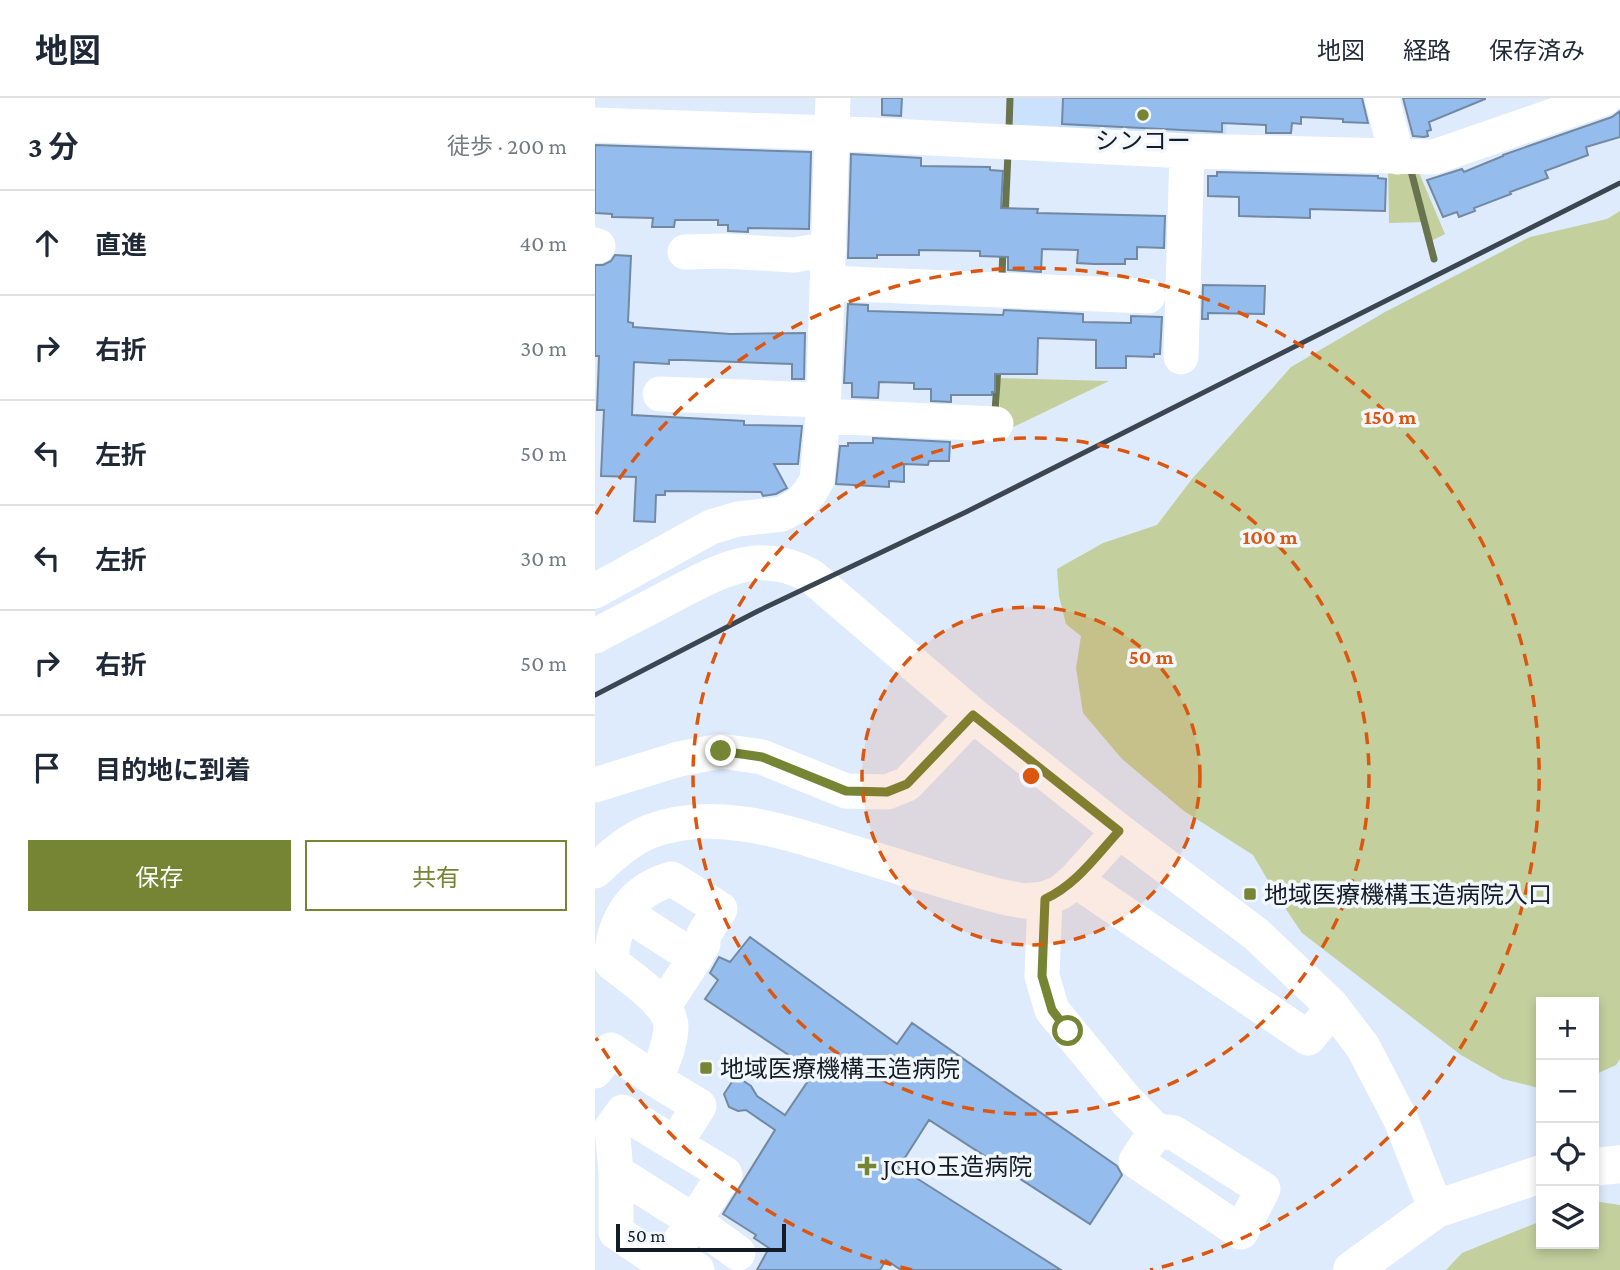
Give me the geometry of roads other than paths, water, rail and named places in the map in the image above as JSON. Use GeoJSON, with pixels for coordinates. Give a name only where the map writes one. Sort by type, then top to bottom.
{"type":"FeatureCollection","features":[{"type":"Feature","properties":{"kind":"main road"},"geometry":{"type":"LineString","coordinates":[[1599,1166],[1620,1164]]}},
{"type":"Feature","properties":{"kind":"main road"},"geometry":{"type":"LineString","coordinates":[[1352,1270],[1436,1209],[1536,1176]]}},
{"type":"Feature","properties":{"kind":"street"},"geometry":{"type":"LineString","coordinates":[[597,586],[711,527],[738,519],[782,514],[800,504],[817,480],[823,408],[833,98]]}},
{"type":"Feature","properties":{"kind":"street"},"geometry":{"type":"LineString","coordinates":[[1382,98],[1397,156]]}},
{"type":"Feature","properties":{"kind":"street"},"geometry":{"type":"LineString","coordinates":[[595,124],[1187,151],[1434,157],[1605,98]]}},
{"type":"Feature","properties":{"kind":"street"},"geometry":{"type":"LineString","coordinates":[[1181,358],[1187,151]]}},
{"type":"Feature","properties":{"kind":"street"},"geometry":{"type":"LineString","coordinates":[[685,252],[793,255],[828,266],[1148,296]]}},
{"type":"Feature","properties":{"kind":"street"},"geometry":{"type":"LineString","coordinates":[[660,394],[996,424]]}},
{"type":"Feature","properties":{"kind":"street"},"geometry":{"type":"LineString","coordinates":[[595,636],[725,568],[754,562],[781,564],[796,567],[811,576],[973,715],[1119,831],[1257,934],[1335,1011],[1363,1047],[1394,1108],[1436,1209]]}},
{"type":"Feature","properties":{"kind":"street"},"geometry":{"type":"LineString","coordinates":[[595,785],[680,759],[721,751],[762,757],[846,791],[887,792],[907,784],[973,715]]}},
{"type":"Feature","properties":{"kind":"street"},"geometry":{"type":"LineString","coordinates":[[595,871],[623,847],[652,831],[700,823],[746,824],[785,832],[1024,901],[1045,899],[1061,892],[1119,831]]}},
{"type":"Feature","properties":{"kind":"street"},"geometry":{"type":"LineString","coordinates":[[656,1080],[669,1044],[671,1024],[664,1006],[611,962],[612,947],[625,913],[634,899],[646,888],[672,879],[720,909],[704,934],[703,944],[695,958],[664,1006]]}},
{"type":"Feature","properties":{"kind":"street"},"geometry":{"type":"LineString","coordinates":[[1075,880],[1308,1038],[1323,1020],[1335,1011]]}},
{"type":"Feature","properties":{"kind":"street"},"geometry":{"type":"LineString","coordinates":[[1045,899],[1042,976],[1052,1010],[1125,1099],[1156,1131]]}},
{"type":"Feature","properties":{"kind":"street"},"geometry":{"type":"LineString","coordinates":[[625,913],[695,958]]}},
{"type":"Feature","properties":{"kind":"street"},"geometry":{"type":"LineString","coordinates":[[600,1053],[656,1080],[699,1106],[675,1144]]}},
{"type":"Feature","properties":{"kind":"street"},"geometry":{"type":"LineString","coordinates":[[623,1112],[725,1174],[694,1221],[685,1262],[665,1265],[616,1232],[615,1172],[612,1127],[623,1112]]}},
{"type":"Feature","properties":{"kind":"street"},"geometry":{"type":"LineString","coordinates":[[615,1172],[694,1221],[738,1253]]}},
{"type":"Feature","properties":{"kind":"waterway"},"geometry":{"type":"LineString","coordinates":[[1009,129],[1010,98]]}},
{"type":"Feature","properties":{"kind":"waterway"},"geometry":{"type":"LineString","coordinates":[[1005,218],[1008,153]]}},
{"type":"Feature","properties":{"kind":"waterway"},"geometry":{"type":"LineString","coordinates":[[1410,167],[1434,259]]}},
{"type":"Feature","properties":{"kind":"waterway"},"geometry":{"type":"LineString","coordinates":[[1002,278],[1003,247]]}},
{"type":"Feature","properties":{"kind":"waterway"},"geometry":{"type":"LineString","coordinates":[[995,412],[998,367]]}},
{"type":"Feature","properties":{"kind":"railway"},"geometry":{"type":"LineString","coordinates":[[595,695],[758,611],[966,512],[1620,183]]}},
{"type":"Feature","properties":{"kind":"place","name":"シンコー"},"geometry":{"type":"Point","coordinates":[1143,115]}},
{"type":"Feature","properties":{"kind":"place","name":"地域医療機構玉造病院入口"},"geometry":{"type":"Point","coordinates":[1250,894]}},
{"type":"Feature","properties":{"kind":"place","name":"地域医療機構玉造病院"},"geometry":{"type":"Point","coordinates":[706,1068]}},
{"type":"Feature","properties":{"kind":"place","name":"JCHO玉造病院"},"geometry":{"type":"Point","coordinates":[867,1166]}}]}
